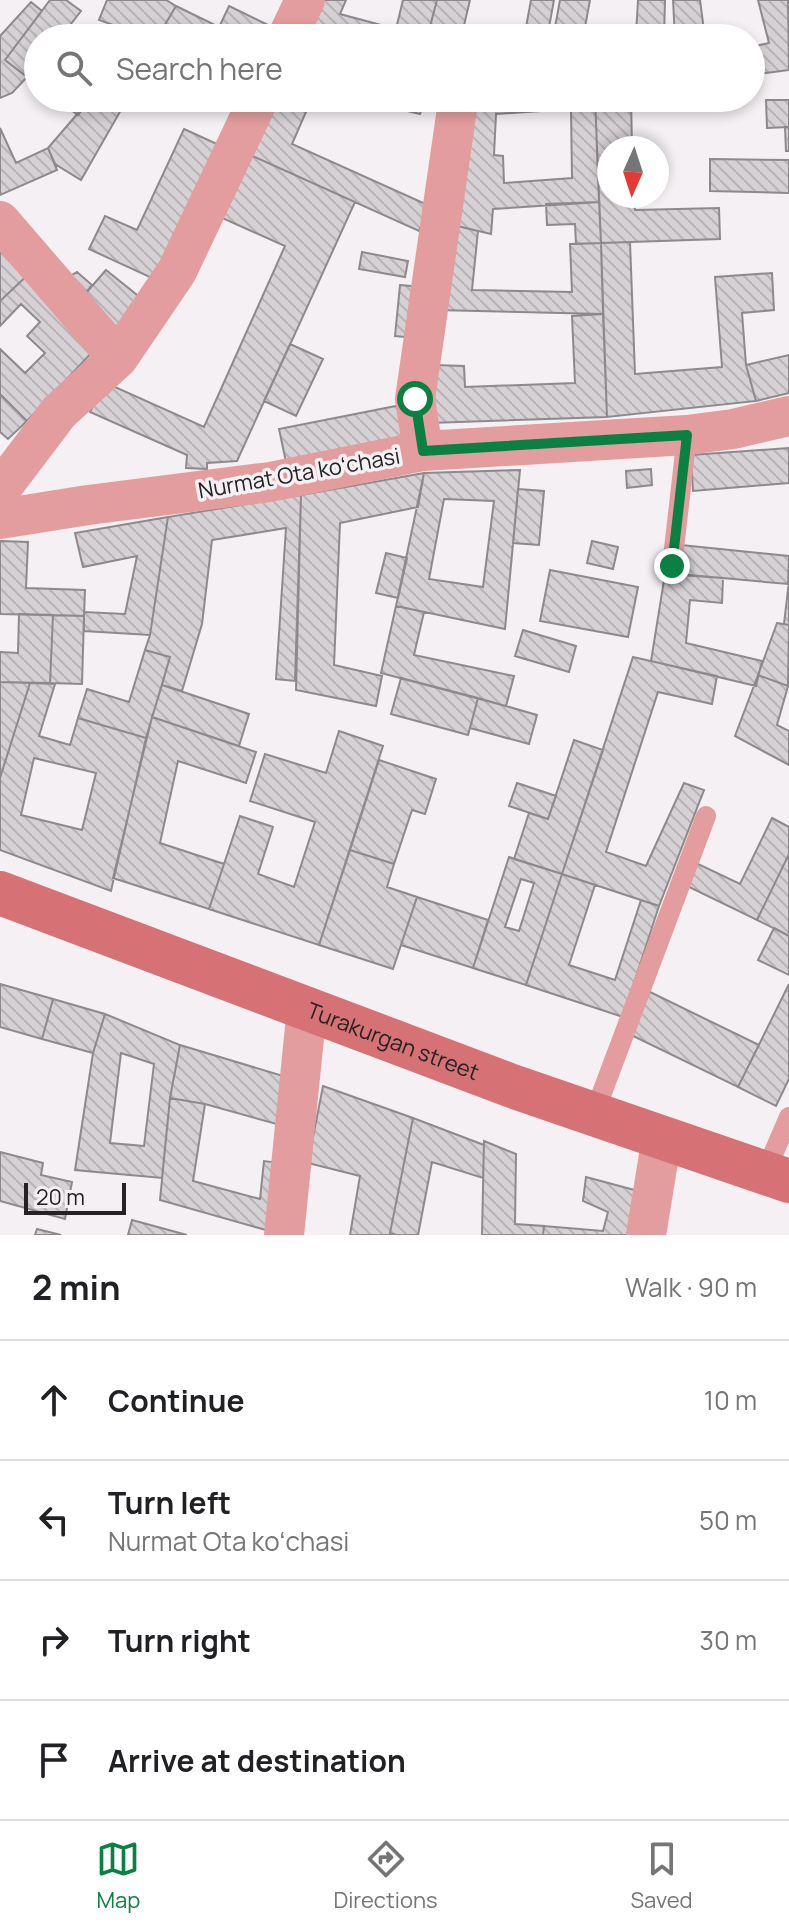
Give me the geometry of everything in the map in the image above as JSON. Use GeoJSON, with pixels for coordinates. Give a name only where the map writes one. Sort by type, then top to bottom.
{"type":"FeatureCollection","features":[{"type":"Feature","properties":{"kind":"main road","name":"Turakurgan street"},"geometry":{"type":"LineString","coordinates":[[0,893],[594,1114],[777,1177]]}},
{"type":"Feature","properties":{"kind":"street"},"geometry":{"type":"LineString","coordinates":[[294,24],[305,0]]}},
{"type":"Feature","properties":{"kind":"street"},"geometry":{"type":"LineString","coordinates":[[0,490],[59,412],[118,358],[177,271],[252,112]]}},
{"type":"Feature","properties":{"kind":"street"},"geometry":{"type":"LineString","coordinates":[[423,451],[415,399],[457,112]]}},
{"type":"Feature","properties":{"kind":"street"},"geometry":{"type":"LineString","coordinates":[[0,221],[118,358]]}},
{"type":"Feature","properties":{"kind":"street","name":"Nurmat Ota koʻchasi"},"geometry":{"type":"LineString","coordinates":[[0,519],[270,482],[423,451],[687,435],[733,429],[789,416]]}},
{"type":"Feature","properties":{"kind":"street"},"geometry":{"type":"LineString","coordinates":[[284,1235],[307,1008]]}},
{"type":"Feature","properties":{"kind":"street"},"geometry":{"type":"LineString","coordinates":[[646,1235],[662,1137]]}},
{"type":"Feature","properties":{"kind":"lane"},"geometry":{"type":"LineString","coordinates":[[672,566],[687,435]]}},
{"type":"Feature","properties":{"kind":"lane"},"geometry":{"type":"LineString","coordinates":[[594,1114],[706,816]]}},
{"type":"Feature","properties":{"kind":"lane"},"geometry":{"type":"LineString","coordinates":[[777,1177],[789,1117]]}},
{"type":"Feature","properties":{"kind":"building"},"geometry":{"type":"Polygon","coordinates":[[[50,0],[66,0],[81,11],[71,24],[32,24],[50,0]]]}},
{"type":"Feature","properties":{"kind":"building"},"geometry":{"type":"Polygon","coordinates":[[[107,0],[166,0],[176,6],[165,24],[110,24],[99,20],[107,0]]]}},
{"type":"Feature","properties":{"kind":"building"},"geometry":{"type":"Polygon","coordinates":[[[317,0],[346,0],[340,14],[377,24],[311,24],[317,0]]]}},
{"type":"Feature","properties":{"kind":"building"},"geometry":{"type":"Polygon","coordinates":[[[403,0],[437,0],[431,24],[397,24],[403,0]]]}},
{"type":"Feature","properties":{"kind":"building"},"geometry":{"type":"Polygon","coordinates":[[[437,0],[470,0],[464,24],[431,24],[437,0]]]}},
{"type":"Feature","properties":{"kind":"building"},"geometry":{"type":"Polygon","coordinates":[[[531,0],[554,0],[550,24],[527,24],[531,0]]]}},
{"type":"Feature","properties":{"kind":"building"},"geometry":{"type":"Polygon","coordinates":[[[560,0],[590,0],[586,24],[556,24],[560,0]]]}},
{"type":"Feature","properties":{"kind":"building"},"geometry":{"type":"Polygon","coordinates":[[[638,0],[665,0],[664,24],[637,24],[638,0]]]}},
{"type":"Feature","properties":{"kind":"building"},"geometry":{"type":"Polygon","coordinates":[[[673,0],[700,0],[703,24],[674,24],[673,0]]]}},
{"type":"Feature","properties":{"kind":"building"},"geometry":{"type":"Polygon","coordinates":[[[758,0],[788,0],[789,70],[765,73],[765,44],[769,43],[758,0]]]}},
{"type":"Feature","properties":{"kind":"building"},"geometry":{"type":"Polygon","coordinates":[[[31,2],[42,11],[32,24],[24,24],[24,35],[5,60],[24,75],[24,80],[12,93],[0,98],[0,36],[31,2]]]}},
{"type":"Feature","properties":{"kind":"building"},"geometry":{"type":"Polygon","coordinates":[[[176,6],[213,24],[165,24],[176,6]]]}},
{"type":"Feature","properties":{"kind":"building"},"geometry":{"type":"Polygon","coordinates":[[[229,6],[266,24],[221,24],[229,6]]]}},
{"type":"Feature","properties":{"kind":"building"},"geometry":{"type":"Polygon","coordinates":[[[24,35],[24,74],[5,60],[24,35]]]}},
{"type":"Feature","properties":{"kind":"building"},"geometry":{"type":"Polygon","coordinates":[[[766,100],[789,100],[789,127],[767,128],[766,100]]]}},
{"type":"Feature","properties":{"kind":"building"},"geometry":{"type":"Polygon","coordinates":[[[79,112],[120,112],[81,180],[55,164],[48,148],[79,112]]]}},
{"type":"Feature","properties":{"kind":"building"},"geometry":{"type":"Polygon","coordinates":[[[268,112],[306,112],[292,144],[430,206],[419,231],[248,154],[268,112]]]}},
{"type":"Feature","properties":{"kind":"building"},"geometry":{"type":"Polygon","coordinates":[[[466,112],[526,112],[496,114],[494,155],[503,156],[504,183],[572,178],[571,112],[596,112],[597,202],[493,209],[491,234],[445,223],[466,112]]]}},
{"type":"Feature","properties":{"kind":"building"},"geometry":{"type":"Polygon","coordinates":[[[596,112],[631,112],[632,136],[597,136],[597,146],[596,112]]]}},
{"type":"Feature","properties":{"kind":"building"},"geometry":{"type":"Polygon","coordinates":[[[785,127],[789,127],[789,151],[786,151],[785,127]]]}},
{"type":"Feature","properties":{"kind":"building"},"geometry":{"type":"Polygon","coordinates":[[[0,128],[16,163],[48,148],[57,170],[0,195],[0,128]]]}},
{"type":"Feature","properties":{"kind":"building"},"geometry":{"type":"Polygon","coordinates":[[[184,129],[217,144],[154,279],[89,249],[105,216],[137,230],[184,129]]]}},
{"type":"Feature","properties":{"kind":"building"},"geometry":{"type":"Polygon","coordinates":[[[248,154],[355,202],[237,461],[207,463],[207,469],[186,468],[187,455],[90,412],[104,382],[204,427],[285,246],[220,217],[248,154]]]}},
{"type":"Feature","properties":{"kind":"building"},"geometry":{"type":"Polygon","coordinates":[[[710,159],[789,160],[789,193],[710,191],[710,159]]]}},
{"type":"Feature","properties":{"kind":"building"},"geometry":{"type":"Polygon","coordinates":[[[597,202],[601,243],[576,244],[575,224],[547,225],[546,204],[597,202]]]}},
{"type":"Feature","properties":{"kind":"building"},"geometry":{"type":"Polygon","coordinates":[[[600,208],[719,208],[720,239],[601,243],[600,208]]]}},
{"type":"Feature","properties":{"kind":"building"},"geometry":{"type":"Polygon","coordinates":[[[445,223],[478,231],[472,290],[572,292],[570,244],[601,243],[603,314],[436,310],[445,223]]]}},
{"type":"Feature","properties":{"kind":"building"},"geometry":{"type":"Polygon","coordinates":[[[0,232],[32,271],[0,301],[0,232]]]}},
{"type":"Feature","properties":{"kind":"building"},"geometry":{"type":"Polygon","coordinates":[[[630,242],[635,374],[722,367],[715,277],[772,273],[774,310],[742,313],[746,365],[756,401],[607,417],[601,243],[630,242]]]}},
{"type":"Feature","properties":{"kind":"building"},"geometry":{"type":"Polygon","coordinates":[[[362,252],[408,261],[405,277],[359,269],[362,252]]]}},
{"type":"Feature","properties":{"kind":"building"},"geometry":{"type":"Polygon","coordinates":[[[106,270],[142,299],[111,336],[79,301],[106,270]]]}},
{"type":"Feature","properties":{"kind":"building"},"geometry":{"type":"Polygon","coordinates":[[[32,271],[100,344],[27,421],[0,394],[0,349],[25,373],[45,353],[27,336],[40,322],[21,304],[0,326],[0,301],[32,271]]]}},
{"type":"Feature","properties":{"kind":"building"},"geometry":{"type":"Polygon","coordinates":[[[77,272],[92,285],[79,301],[62,281],[77,272]]]}},
{"type":"Feature","properties":{"kind":"building"},"geometry":{"type":"Polygon","coordinates":[[[400,285],[421,287],[416,338],[395,336],[400,285]]]}},
{"type":"Feature","properties":{"kind":"building"},"geometry":{"type":"Polygon","coordinates":[[[603,314],[607,417],[430,423],[434,365],[464,366],[465,387],[575,383],[572,316],[603,314]]]}},
{"type":"Feature","properties":{"kind":"building"},"geometry":{"type":"Polygon","coordinates":[[[290,344],[323,359],[296,416],[264,401],[290,344]]]}},
{"type":"Feature","properties":{"kind":"building"},"geometry":{"type":"Polygon","coordinates":[[[789,355],[789,393],[756,401],[746,365],[789,355]]]}},
{"type":"Feature","properties":{"kind":"building"},"geometry":{"type":"Polygon","coordinates":[[[0,394],[27,421],[8,439],[0,432],[0,394]]]}},
{"type":"Feature","properties":{"kind":"building"},"geometry":{"type":"Polygon","coordinates":[[[401,405],[407,437],[286,462],[279,429],[401,405]]]}},
{"type":"Feature","properties":{"kind":"building"},"geometry":{"type":"Polygon","coordinates":[[[789,448],[789,483],[693,491],[691,455],[789,448]]]}},
{"type":"Feature","properties":{"kind":"building"},"geometry":{"type":"Polygon","coordinates":[[[651,469],[652,485],[627,488],[626,471],[651,469]]]}},
{"type":"Feature","properties":{"kind":"building"},"geometry":{"type":"Polygon","coordinates":[[[520,470],[505,629],[396,606],[424,473],[520,470]],[[444,499],[429,579],[483,587],[494,501],[444,499]]]}},
{"type":"Feature","properties":{"kind":"building"},"geometry":{"type":"Polygon","coordinates":[[[424,473],[418,507],[340,523],[334,665],[382,676],[376,706],[296,690],[301,495],[424,473]]]}},
{"type":"Feature","properties":{"kind":"building"},"geometry":{"type":"Polygon","coordinates":[[[518,489],[544,491],[539,545],[513,543],[518,489]]]}},
{"type":"Feature","properties":{"kind":"building"},"geometry":{"type":"Polygon","coordinates":[[[301,495],[295,681],[276,679],[286,528],[212,540],[202,624],[182,691],[162,685],[170,657],[145,650],[168,517],[301,495]]]}},
{"type":"Feature","properties":{"kind":"building"},"geometry":{"type":"Polygon","coordinates":[[[168,517],[150,635],[84,631],[84,612],[125,614],[137,556],[83,567],[75,533],[168,517]]]}},
{"type":"Feature","properties":{"kind":"building"},"geometry":{"type":"Polygon","coordinates":[[[0,541],[28,542],[26,588],[85,590],[84,616],[0,614],[0,541]]]}},
{"type":"Feature","properties":{"kind":"building"},"geometry":{"type":"Polygon","coordinates":[[[592,541],[618,547],[613,569],[587,563],[592,541]]]}},
{"type":"Feature","properties":{"kind":"building"},"geometry":{"type":"Polygon","coordinates":[[[681,545],[789,556],[788,584],[678,574],[681,545]]]}},
{"type":"Feature","properties":{"kind":"building"},"geometry":{"type":"Polygon","coordinates":[[[386,553],[407,558],[398,598],[376,593],[386,553]]]}},
{"type":"Feature","properties":{"kind":"building"},"geometry":{"type":"Polygon","coordinates":[[[550,570],[638,587],[628,637],[540,621],[550,570]]]}},
{"type":"Feature","properties":{"kind":"building"},"geometry":{"type":"Polygon","coordinates":[[[665,574],[723,578],[722,603],[690,600],[686,643],[762,661],[756,686],[651,661],[665,574]]]}},
{"type":"Feature","properties":{"kind":"building"},"geometry":{"type":"Polygon","coordinates":[[[789,581],[789,625],[784,624],[789,581]]]}},
{"type":"Feature","properties":{"kind":"building"},"geometry":{"type":"Polygon","coordinates":[[[396,606],[424,612],[414,655],[514,676],[506,706],[381,673],[396,606]]]}},
{"type":"Feature","properties":{"kind":"building"},"geometry":{"type":"Polygon","coordinates":[[[19,614],[53,615],[50,683],[0,682],[0,652],[18,653],[19,614]]]}},
{"type":"Feature","properties":{"kind":"building"},"geometry":{"type":"Polygon","coordinates":[[[53,615],[84,616],[82,684],[50,683],[53,615]]]}},
{"type":"Feature","properties":{"kind":"building"},"geometry":{"type":"Polygon","coordinates":[[[777,623],[789,625],[788,686],[758,675],[777,623]]]}},
{"type":"Feature","properties":{"kind":"building"},"geometry":{"type":"Polygon","coordinates":[[[523,630],[576,646],[569,672],[515,656],[523,630]]]}},
{"type":"Feature","properties":{"kind":"building"},"geometry":{"type":"Polygon","coordinates":[[[145,650],[170,657],[146,738],[78,718],[87,689],[129,702],[145,650]]]}},
{"type":"Feature","properties":{"kind":"building"},"geometry":{"type":"Polygon","coordinates":[[[633,657],[717,676],[712,704],[658,692],[606,852],[646,866],[684,783],[704,790],[659,906],[562,874],[633,657]]]}},
{"type":"Feature","properties":{"kind":"building"},"geometry":{"type":"Polygon","coordinates":[[[758,675],[788,686],[777,725],[789,731],[789,765],[735,736],[758,675]]]}},
{"type":"Feature","properties":{"kind":"building"},"geometry":{"type":"Polygon","coordinates":[[[401,678],[478,698],[468,735],[391,714],[401,678]]]}},
{"type":"Feature","properties":{"kind":"building"},"geometry":{"type":"Polygon","coordinates":[[[0,682],[30,683],[0,778],[0,682]]]}},
{"type":"Feature","properties":{"kind":"building"},"geometry":{"type":"Polygon","coordinates":[[[30,683],[55,684],[39,736],[70,745],[78,718],[146,738],[111,891],[0,850],[0,778],[30,683]],[[34,758],[21,815],[82,830],[96,773],[34,758]]]}},
{"type":"Feature","properties":{"kind":"building"},"geometry":{"type":"Polygon","coordinates":[[[162,685],[249,714],[239,746],[152,717],[162,685]]]}},
{"type":"Feature","properties":{"kind":"building"},"geometry":{"type":"Polygon","coordinates":[[[478,698],[537,715],[529,744],[470,728],[478,698]]]}},
{"type":"Feature","properties":{"kind":"building"},"geometry":{"type":"Polygon","coordinates":[[[152,717],[256,752],[246,783],[178,761],[160,843],[224,864],[209,909],[113,878],[152,717]]]}},
{"type":"Feature","properties":{"kind":"building"},"geometry":{"type":"Polygon","coordinates":[[[339,731],[383,746],[319,945],[209,909],[240,816],[273,827],[258,874],[294,887],[315,822],[250,801],[265,754],[326,773],[339,731]]]}},
{"type":"Feature","properties":{"kind":"building"},"geometry":{"type":"Polygon","coordinates":[[[574,740],[603,750],[562,874],[514,859],[529,813],[548,819],[574,740]]]}},
{"type":"Feature","properties":{"kind":"building"},"geometry":{"type":"Polygon","coordinates":[[[379,760],[436,779],[425,814],[412,810],[394,864],[350,850],[379,760]]]}},
{"type":"Feature","properties":{"kind":"building"},"geometry":{"type":"Polygon","coordinates":[[[517,783],[556,796],[548,819],[509,806],[517,783]]]}},
{"type":"Feature","properties":{"kind":"building"},"geometry":{"type":"Polygon","coordinates":[[[772,818],[789,827],[789,854],[757,920],[683,884],[694,862],[740,884],[772,818]]]}},
{"type":"Feature","properties":{"kind":"building"},"geometry":{"type":"Polygon","coordinates":[[[350,850],[394,864],[387,887],[417,897],[393,969],[319,945],[350,850]]]}},
{"type":"Feature","properties":{"kind":"building"},"geometry":{"type":"Polygon","coordinates":[[[789,854],[789,936],[757,920],[789,854]]]}},
{"type":"Feature","properties":{"kind":"building"},"geometry":{"type":"Polygon","coordinates":[[[509,857],[562,874],[526,985],[473,968],[509,857]],[[521,879],[505,927],[519,931],[534,883],[521,879]]]}},
{"type":"Feature","properties":{"kind":"building"},"geometry":{"type":"Polygon","coordinates":[[[562,874],[595,885],[569,965],[615,980],[641,900],[659,906],[623,1017],[526,985],[562,874]]]}},
{"type":"Feature","properties":{"kind":"building"},"geometry":{"type":"Polygon","coordinates":[[[417,897],[488,920],[473,968],[401,945],[417,897]]]}},
{"type":"Feature","properties":{"kind":"building"},"geometry":{"type":"Polygon","coordinates":[[[774,928],[789,936],[789,975],[758,960],[774,928]]]}},
{"type":"Feature","properties":{"kind":"building"},"geometry":{"type":"Polygon","coordinates":[[[0,984],[53,999],[42,1039],[0,1027],[0,984]]]}},
{"type":"Feature","properties":{"kind":"building"},"geometry":{"type":"Polygon","coordinates":[[[789,984],[789,1079],[776,1106],[738,1087],[789,984]]]}},
{"type":"Feature","properties":{"kind":"building"},"geometry":{"type":"Polygon","coordinates":[[[650,992],[759,1045],[738,1087],[629,1034],[650,992]]]}},
{"type":"Feature","properties":{"kind":"building"},"geometry":{"type":"Polygon","coordinates":[[[53,999],[105,1014],[93,1053],[42,1039],[53,999]]]}},
{"type":"Feature","properties":{"kind":"building"},"geometry":{"type":"Polygon","coordinates":[[[105,1014],[180,1045],[170,1098],[162,1178],[75,1170],[93,1053],[105,1014]],[[121,1053],[110,1143],[144,1146],[154,1064],[121,1053]]]}},
{"type":"Feature","properties":{"kind":"building"},"geometry":{"type":"Polygon","coordinates":[[[180,1045],[293,1079],[291,1128],[205,1104],[170,1098],[180,1045]]]}},
{"type":"Feature","properties":{"kind":"building"},"geometry":{"type":"Polygon","coordinates":[[[323,1086],[413,1118],[390,1233],[396,1235],[350,1235],[360,1176],[308,1163],[323,1086]]]}},
{"type":"Feature","properties":{"kind":"building"},"geometry":{"type":"Polygon","coordinates":[[[170,1098],[205,1104],[193,1181],[260,1199],[264,1161],[288,1164],[280,1234],[160,1200],[170,1098]]]}},
{"type":"Feature","properties":{"kind":"building"},"geometry":{"type":"Polygon","coordinates":[[[413,1118],[484,1145],[483,1178],[432,1162],[418,1235],[396,1235],[390,1233],[413,1118]]]}},
{"type":"Feature","properties":{"kind":"building"},"geometry":{"type":"Polygon","coordinates":[[[484,1141],[516,1154],[515,1224],[544,1226],[543,1235],[482,1235],[484,1141]]]}},
{"type":"Feature","properties":{"kind":"building"},"geometry":{"type":"Polygon","coordinates":[[[0,1152],[43,1163],[41,1175],[72,1182],[65,1219],[0,1201],[0,1152]]]}},
{"type":"Feature","properties":{"kind":"building"},"geometry":{"type":"Polygon","coordinates":[[[586,1177],[642,1192],[633,1235],[543,1235],[544,1226],[603,1231],[608,1212],[583,1201],[586,1177]]]}},
{"type":"Feature","properties":{"kind":"building"},"geometry":{"type":"Polygon","coordinates":[[[132,1220],[187,1235],[128,1235],[132,1220]]]}},
{"type":"Feature","properties":{"kind":"building"},"geometry":{"type":"Polygon","coordinates":[[[37,1229],[61,1235],[35,1235],[37,1229]]]}},
{"type":"Feature","properties":{"kind":"route"},"geometry":{"type":"LineString","coordinates":[[415,399],[423,451],[687,435],[672,566]]}}]}
